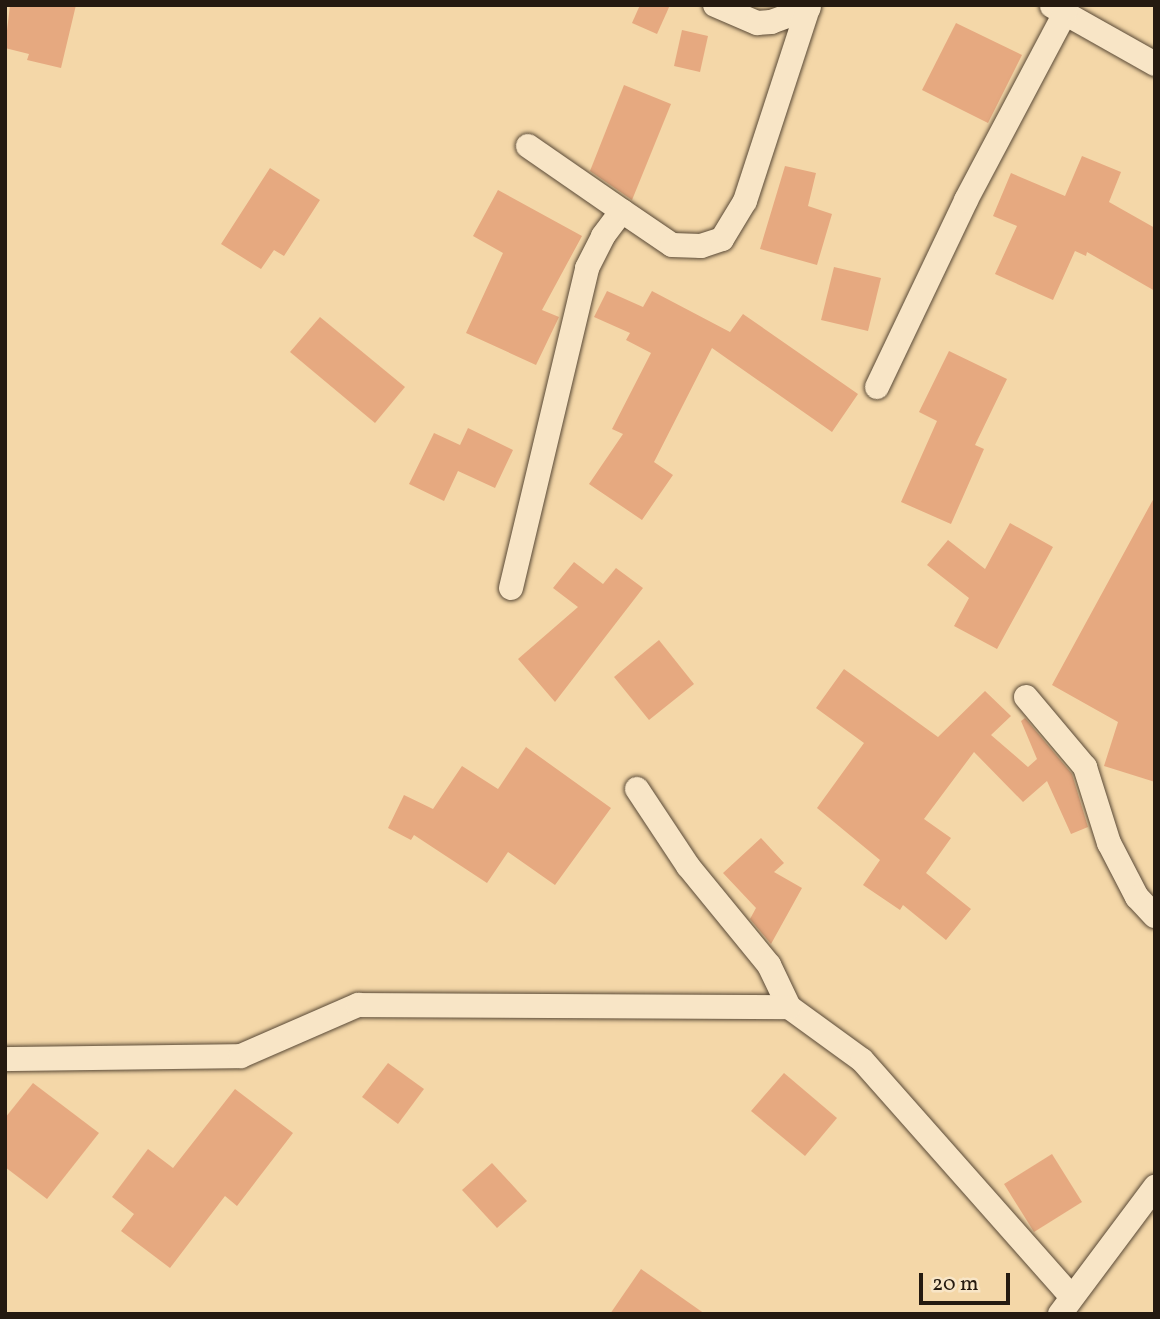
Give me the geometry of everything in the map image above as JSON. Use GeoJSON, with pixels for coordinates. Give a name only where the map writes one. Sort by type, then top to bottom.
{"type":"FeatureCollection","features":[{"type":"Feature","properties":{"kind":"street"},"geometry":{"type":"LineString","coordinates":[[715,5],[757,23],[771,22],[809,7]]}},
{"type":"Feature","properties":{"kind":"street"},"geometry":{"type":"LineString","coordinates":[[528,146],[672,245],[701,246],[722,239],[746,201],[809,7]]}},
{"type":"Feature","properties":{"kind":"street"},"geometry":{"type":"LineString","coordinates":[[877,387],[1058,9],[1155,64]]}},
{"type":"Feature","properties":{"kind":"street"},"geometry":{"type":"LineString","coordinates":[[511,588],[587,268],[603,236],[622,211]]}},
{"type":"Feature","properties":{"kind":"street"},"geometry":{"type":"LineString","coordinates":[[1026,697],[1085,767],[1109,843],[1137,897],[1155,916]]}},
{"type":"Feature","properties":{"kind":"street"},"geometry":{"type":"LineString","coordinates":[[637,789],[688,866],[769,965],[789,1007],[862,1060],[1065,1305],[1155,1187]]}},
{"type":"Feature","properties":{"kind":"street"},"geometry":{"type":"LineString","coordinates":[[5,1059],[241,1056],[358,1004],[789,1007]]}},
{"type":"Feature","properties":{"kind":"building"},"geometry":{"type":"Polygon","coordinates":[[[10,5],[76,5],[61,68],[27,60],[29,54],[5,48],[10,5]]]}},
{"type":"Feature","properties":{"kind":"building"},"geometry":{"type":"Polygon","coordinates":[[[640,5],[670,5],[657,34],[632,23],[640,5]]]}},
{"type":"Feature","properties":{"kind":"building"},"geometry":{"type":"Polygon","coordinates":[[[956,23],[1022,55],[988,123],[922,90],[956,23]]]}},
{"type":"Feature","properties":{"kind":"building"},"geometry":{"type":"Polygon","coordinates":[[[682,30],[708,36],[700,72],[674,66],[682,30]]]}},
{"type":"Feature","properties":{"kind":"building"},"geometry":{"type":"Polygon","coordinates":[[[624,85],[671,104],[632,200],[590,171],[624,85]]]}},
{"type":"Feature","properties":{"kind":"building"},"geometry":{"type":"Polygon","coordinates":[[[1082,156],[1121,172],[1109,202],[1155,228],[1155,291],[1087,252],[1086,256],[1075,251],[1053,300],[995,274],[1017,226],[993,216],[1011,173],[1065,196],[1082,156]]]}},
{"type":"Feature","properties":{"kind":"building"},"geometry":{"type":"Polygon","coordinates":[[[785,166],[816,173],[808,206],[832,214],[817,265],[760,249],[785,166]]]}},
{"type":"Feature","properties":{"kind":"building"},"geometry":{"type":"Polygon","coordinates":[[[270,168],[320,200],[284,256],[274,250],[261,269],[221,244],[270,168]]]}},
{"type":"Feature","properties":{"kind":"building"},"geometry":{"type":"Polygon","coordinates":[[[498,190],[582,236],[542,310],[559,317],[536,365],[466,333],[503,253],[473,236],[498,190]]]}},
{"type":"Feature","properties":{"kind":"building"},"geometry":{"type":"Polygon","coordinates":[[[834,267],[881,278],[868,331],[821,320],[834,267]]]}},
{"type":"Feature","properties":{"kind":"building"},"geometry":{"type":"Polygon","coordinates":[[[607,291],[643,307],[652,291],[730,332],[743,314],[858,394],[832,432],[712,348],[654,462],[673,475],[642,520],[589,484],[623,434],[612,429],[651,353],[626,340],[630,333],[594,317],[607,291]]]}},
{"type":"Feature","properties":{"kind":"building"},"geometry":{"type":"Polygon","coordinates":[[[320,317],[405,387],[375,423],[290,352],[320,317]]]}},
{"type":"Feature","properties":{"kind":"building"},"geometry":{"type":"Polygon","coordinates":[[[949,351],[1007,379],[975,445],[984,449],[951,524],[901,502],[937,421],[919,412],[949,351]]]}},
{"type":"Feature","properties":{"kind":"building"},"geometry":{"type":"Polygon","coordinates":[[[468,428],[513,450],[495,488],[458,471],[444,501],[409,484],[434,433],[460,445],[468,428]]]}},
{"type":"Feature","properties":{"kind":"building"},"geometry":{"type":"Polygon","coordinates":[[[1155,496],[1155,782],[1104,766],[1118,722],[1052,685],[1155,496]]]}},
{"type":"Feature","properties":{"kind":"building"},"geometry":{"type":"Polygon","coordinates":[[[1010,523],[1053,547],[997,649],[954,626],[969,598],[927,565],[948,540],[985,569],[1010,523]]]}},
{"type":"Feature","properties":{"kind":"building"},"geometry":{"type":"Polygon","coordinates":[[[574,562],[603,584],[616,568],[643,588],[555,702],[518,659],[578,607],[553,588],[574,562]]]}},
{"type":"Feature","properties":{"kind":"building"},"geometry":{"type":"Polygon","coordinates":[[[659,640],[694,684],[649,720],[614,677],[659,640]]]}},
{"type":"Feature","properties":{"kind":"building"},"geometry":{"type":"Polygon","coordinates":[[[844,669],[938,737],[985,691],[1011,716],[991,735],[1028,767],[1037,759],[1021,721],[1025,718],[1072,774],[1088,827],[1071,834],[1047,781],[1023,802],[974,752],[924,819],[951,838],[926,873],[971,909],[946,940],[903,905],[900,910],[863,885],[880,860],[817,808],[864,743],[816,708],[844,669]]]}},
{"type":"Feature","properties":{"kind":"building"},"geometry":{"type":"Polygon","coordinates":[[[526,747],[611,808],[555,885],[508,852],[487,883],[414,835],[411,840],[388,828],[404,795],[433,809],[462,766],[498,789],[526,747]]]}},
{"type":"Feature","properties":{"kind":"building"},"geometry":{"type":"Polygon","coordinates":[[[761,838],[784,863],[774,872],[802,888],[771,944],[750,919],[756,908],[723,873],[761,838]]]}},
{"type":"Feature","properties":{"kind":"building"},"geometry":{"type":"Polygon","coordinates":[[[388,1063],[424,1089],[398,1124],[362,1097],[388,1063]]]}},
{"type":"Feature","properties":{"kind":"building"},"geometry":{"type":"Polygon","coordinates":[[[784,1073],[837,1118],[805,1156],[751,1111],[784,1073]]]}},
{"type":"Feature","properties":{"kind":"building"},"geometry":{"type":"Polygon","coordinates":[[[33,1083],[99,1133],[47,1199],[5,1167],[5,1118],[33,1083]]]}},
{"type":"Feature","properties":{"kind":"building"},"geometry":{"type":"Polygon","coordinates":[[[235,1089],[293,1133],[237,1206],[225,1196],[170,1268],[121,1231],[134,1214],[112,1197],[148,1149],[173,1168],[235,1089]]]}},
{"type":"Feature","properties":{"kind":"building"},"geometry":{"type":"Polygon","coordinates":[[[1052,1154],[1082,1202],[1034,1232],[1004,1184],[1052,1154]]]}},
{"type":"Feature","properties":{"kind":"building"},"geometry":{"type":"Polygon","coordinates":[[[492,1163],[527,1201],[497,1228],[462,1190],[492,1163]]]}},
{"type":"Feature","properties":{"kind":"building"},"geometry":{"type":"Polygon","coordinates":[[[641,1269],[705,1314],[610,1314],[641,1269]]]}}]}
